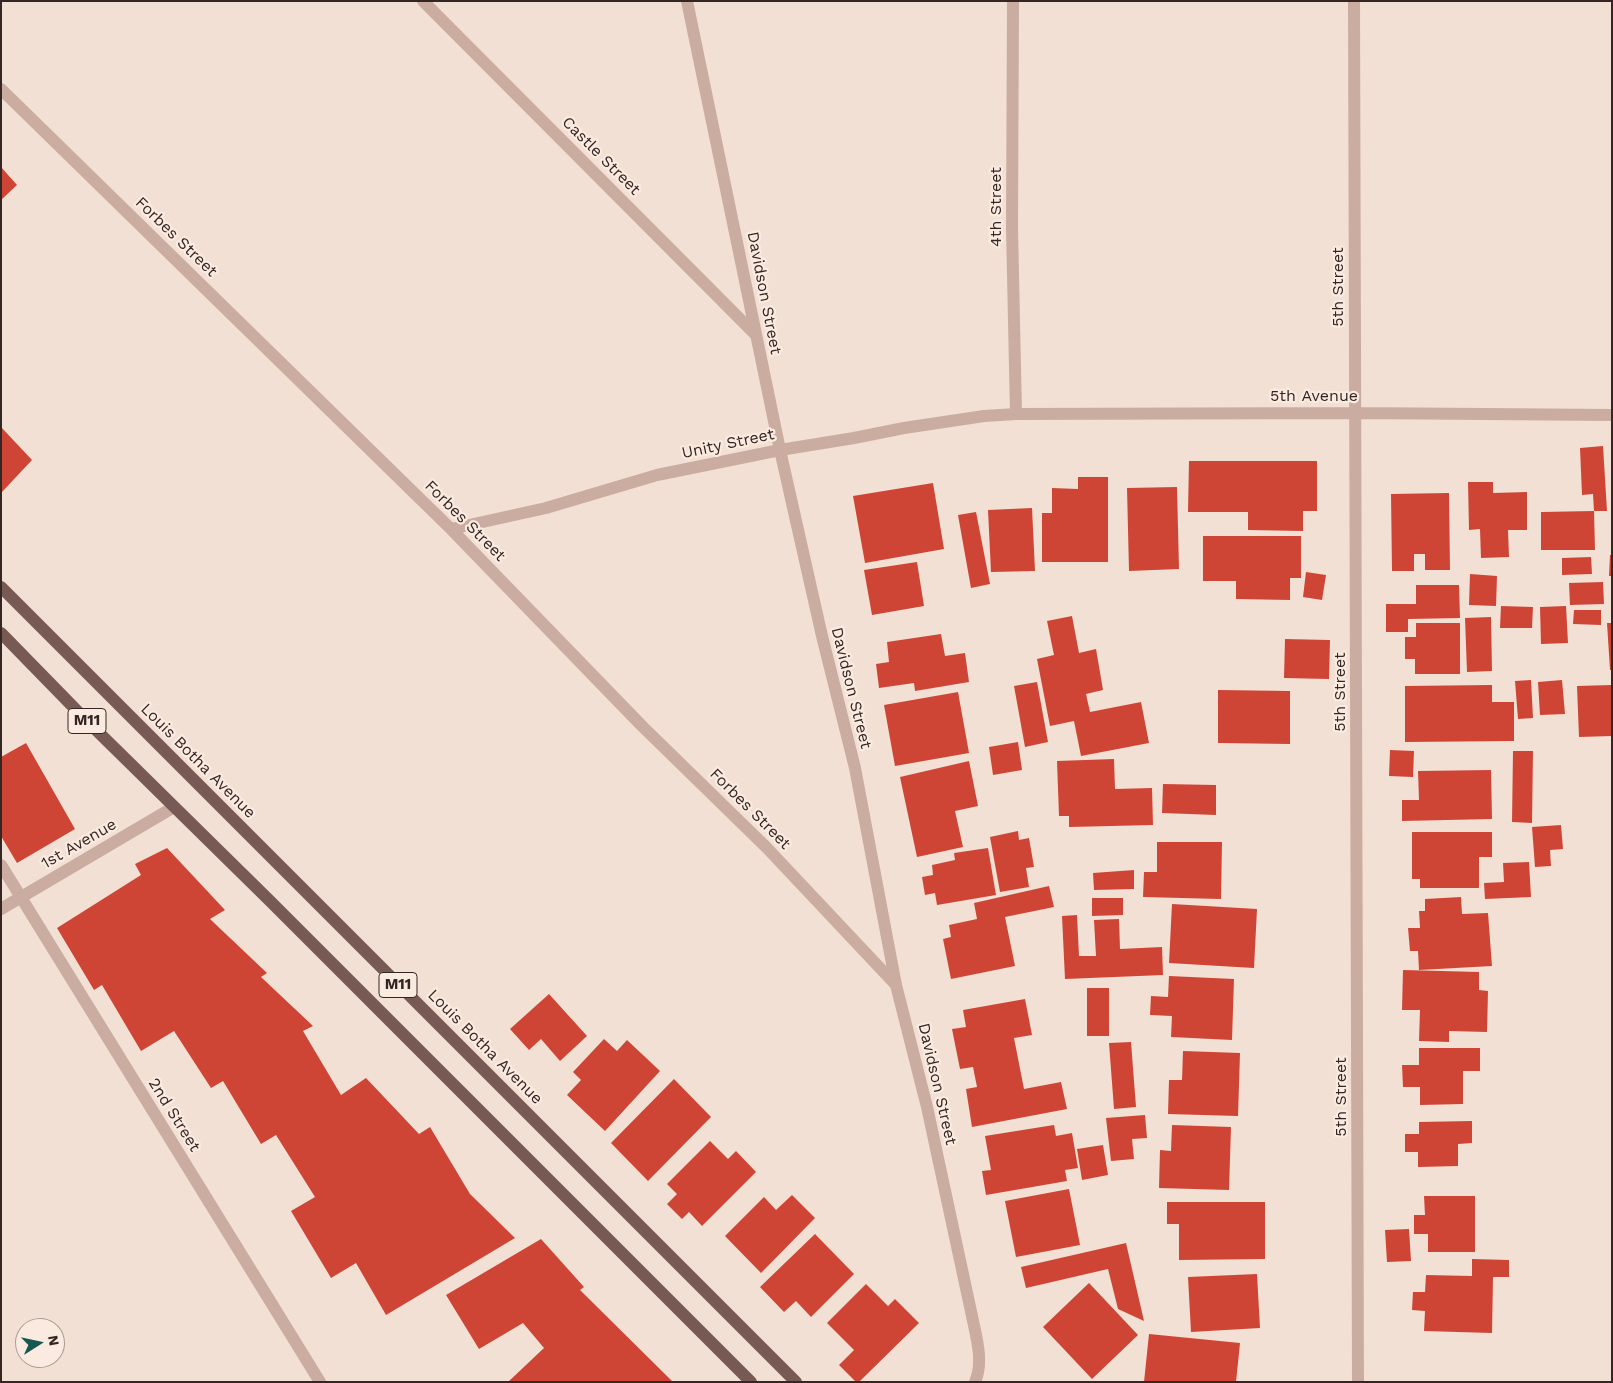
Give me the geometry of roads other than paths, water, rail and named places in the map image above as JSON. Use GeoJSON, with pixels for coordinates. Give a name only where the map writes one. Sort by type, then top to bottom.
{"type":"FeatureCollection","features":[{"type":"Feature","properties":{"kind":"main road","name":"Louis Botha Avenue"},"geometry":{"type":"LineString","coordinates":[[1,587],[796,1382]]}},
{"type":"Feature","properties":{"kind":"main road","name":"M11"},"geometry":{"type":"LineString","coordinates":[[1,634],[751,1382]]}},
{"type":"Feature","properties":{"kind":"street","name":"Castle Street"},"geometry":{"type":"LineString","coordinates":[[423,1],[755,334]]}},
{"type":"Feature","properties":{"kind":"street","name":"Davidson Street"},"geometry":{"type":"LineString","coordinates":[[687,1],[780,450],[822,636],[855,768],[896,985],[927,1107],[972,1316],[979,1363],[978,1377],[975,1382]]}},
{"type":"Feature","properties":{"kind":"street","name":"4th Street"},"geometry":{"type":"LineString","coordinates":[[1013,1],[1012,228],[1016,414]]}},
{"type":"Feature","properties":{"kind":"street","name":"5th Street"},"geometry":{"type":"LineString","coordinates":[[1354,1],[1358,1382]]}},
{"type":"Feature","properties":{"kind":"street","name":"Forbes Street"},"geometry":{"type":"LineString","coordinates":[[1,89],[451,529],[642,726],[767,848],[896,985]]}},
{"type":"Feature","properties":{"kind":"street","name":"5th Avenue"},"geometry":{"type":"LineString","coordinates":[[1016,414],[1355,412],[1612,415]]}},
{"type":"Feature","properties":{"kind":"street","name":"Unity Street"},"geometry":{"type":"LineString","coordinates":[[451,529],[546,508],[657,476],[780,450],[904,428],[984,416],[1016,414]]}},
{"type":"Feature","properties":{"kind":"street","name":"1st Avenue"},"geometry":{"type":"LineString","coordinates":[[1,908],[174,807]]}},
{"type":"Feature","properties":{"kind":"street","name":"2nd Street"},"geometry":{"type":"LineString","coordinates":[[1,865],[320,1382]]}}]}
